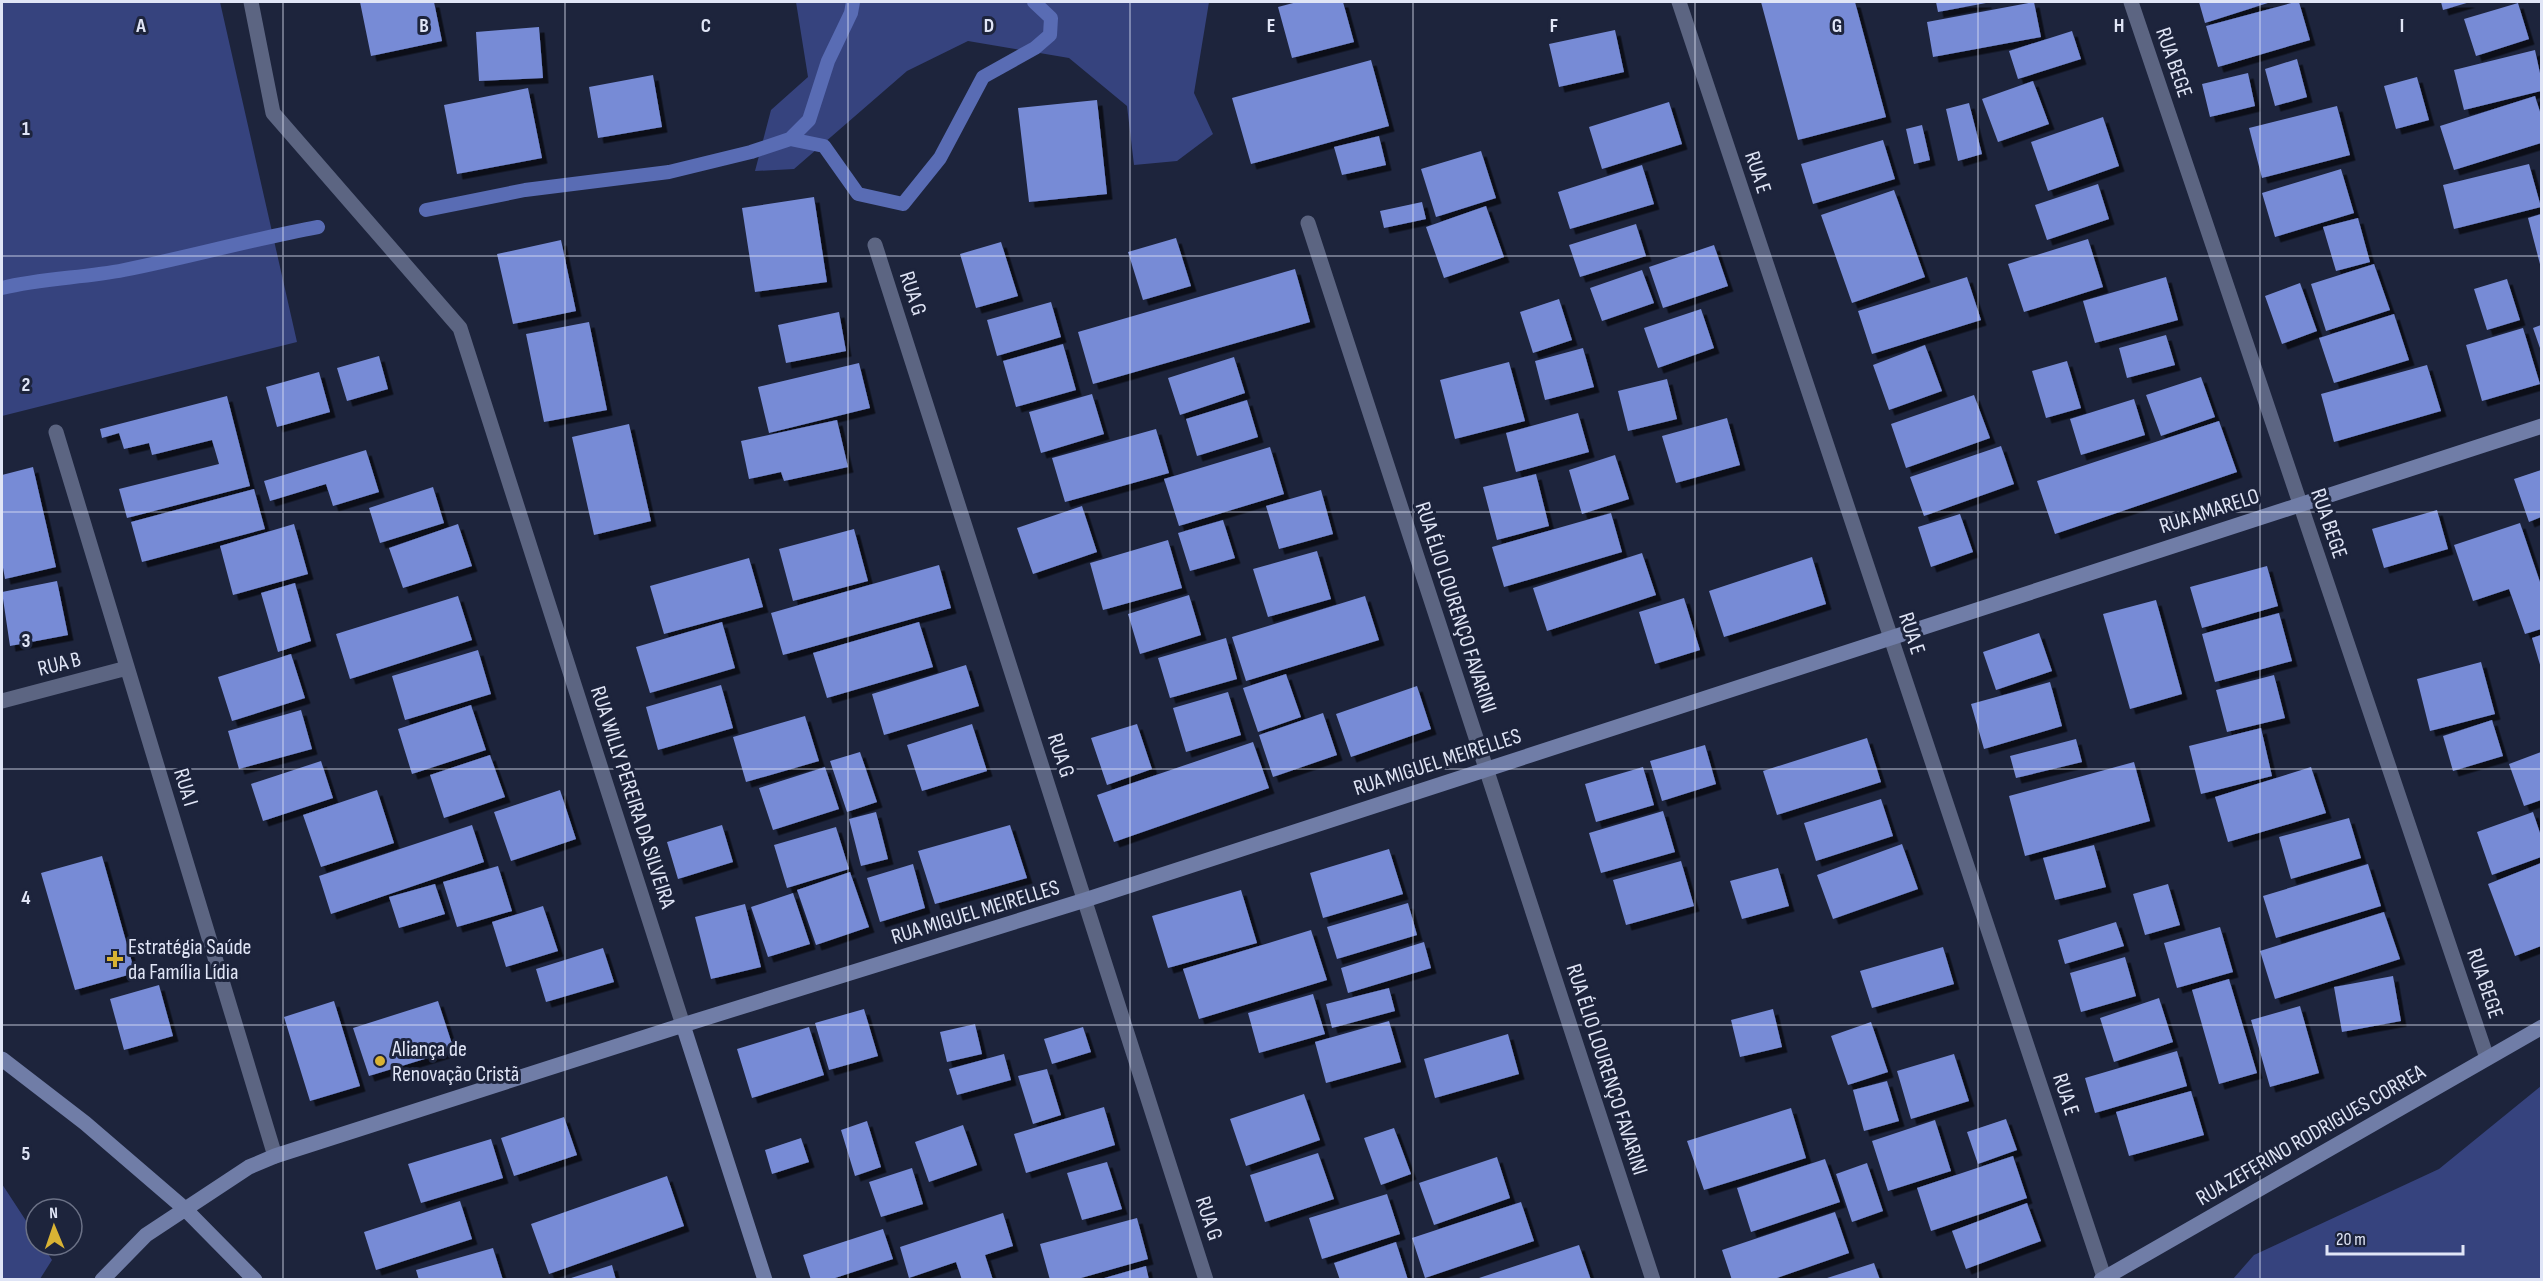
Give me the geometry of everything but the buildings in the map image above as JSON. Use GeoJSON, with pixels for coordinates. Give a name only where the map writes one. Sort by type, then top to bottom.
{"type":"FeatureCollection","features":[{"type":"Feature","properties":{"kind":"street","name":"RUA WILLY PEREIRA DA SILVEIRA"},"geometry":{"type":"LineString","coordinates":[[251,2],[273,113],[460,328],[765,1280]]}},
{"type":"Feature","properties":{"kind":"street","name":"RUA E"},"geometry":{"type":"LineString","coordinates":[[1679,2],[2104,1279]]}},
{"type":"Feature","properties":{"kind":"street","name":"RUA BEGE"},"geometry":{"type":"LineString","coordinates":[[2131,2],[2487,1058]]}},
{"type":"Feature","properties":{"kind":"street","name":"RUA ÉLIO LOURENÇO FAVARINI"},"geometry":{"type":"LineString","coordinates":[[1308,223],[1653,1280]]}},
{"type":"Feature","properties":{"kind":"street","name":"RUA G"},"geometry":{"type":"LineString","coordinates":[[875,245],[1206,1280]]}},
{"type":"Feature","properties":{"kind":"street","name":"RUA AMARELO"},"geometry":{"type":"LineString","coordinates":[[1891,638],[2541,426]]}},
{"type":"Feature","properties":{"kind":"street","name":"RUA I"},"geometry":{"type":"LineString","coordinates":[[56,432],[275,1156]]}},
{"type":"Feature","properties":{"kind":"street","name":"RUA MIGUEL MEIRELLES"},"geometry":{"type":"LineString","coordinates":[[102,1280],[146,1235],[249,1167],[275,1156],[683,1025],[1085,900],[1891,638]]}},
{"type":"Feature","properties":{"kind":"street","name":"RUA B"},"geometry":{"type":"LineString","coordinates":[[2,701],[128,668]]}},
{"type":"Feature","properties":{"kind":"street","name":"RUA ZEFERINO RODRIGUES CORREA"},"geometry":{"type":"LineString","coordinates":[[2104,1279],[2541,1027]]}},
{"type":"Feature","properties":{"kind":"street"},"geometry":{"type":"LineString","coordinates":[[2,1059],[85,1123],[185,1209],[255,1280]]}},
{"type":"Feature","properties":{"kind":"shaded area"},"geometry":{"type":"Polygon","coordinates":[[[2,2],[220,2],[297,342],[2,416],[2,2]]]}},
{"type":"Feature","properties":{"kind":"shaded area"},"geometry":{"type":"Polygon","coordinates":[[[796,2],[1209,2],[1194,93],[1213,134],[1177,161],[1134,165],[1127,106],[1069,58],[968,41],[907,71],[794,169],[755,171],[771,110],[808,77],[796,2]]]}},
{"type":"Feature","properties":{"kind":"shaded area"},"geometry":{"type":"Polygon","coordinates":[[[2541,1086],[2541,1279],[2233,1279],[2254,1255],[2439,1169],[2541,1086]]]}},
{"type":"Feature","properties":{"kind":"shaded area"},"geometry":{"type":"Polygon","coordinates":[[[2,1184],[24,1218],[24,1257],[50,1257],[52,1260],[40,1279],[2,1279],[2,1184]]]}},
{"type":"Feature","properties":{"kind":"waterway"},"geometry":{"type":"LineString","coordinates":[[790,139],[809,120],[828,61],[851,13],[853,2]]}},
{"type":"Feature","properties":{"kind":"waterway"},"geometry":{"type":"LineString","coordinates":[[426,210],[525,190],[669,172],[751,152],[790,139],[824,146],[858,194],[903,204],[940,158],[983,77],[1035,48],[1050,35],[1051,18],[1034,2]]}},
{"type":"Feature","properties":{"kind":"waterway"},"geometry":{"type":"LineString","coordinates":[[2,288],[124,270],[318,227]]}},
{"type":"Feature","properties":{"kind":"place","name":"Estratégia Saúde da Família Lídia"},"geometry":{"type":"Point","coordinates":[115,959]}},
{"type":"Feature","properties":{"kind":"place","name":"Aliança de Renovação Cristã"},"geometry":{"type":"Point","coordinates":[380,1061]}}]}
